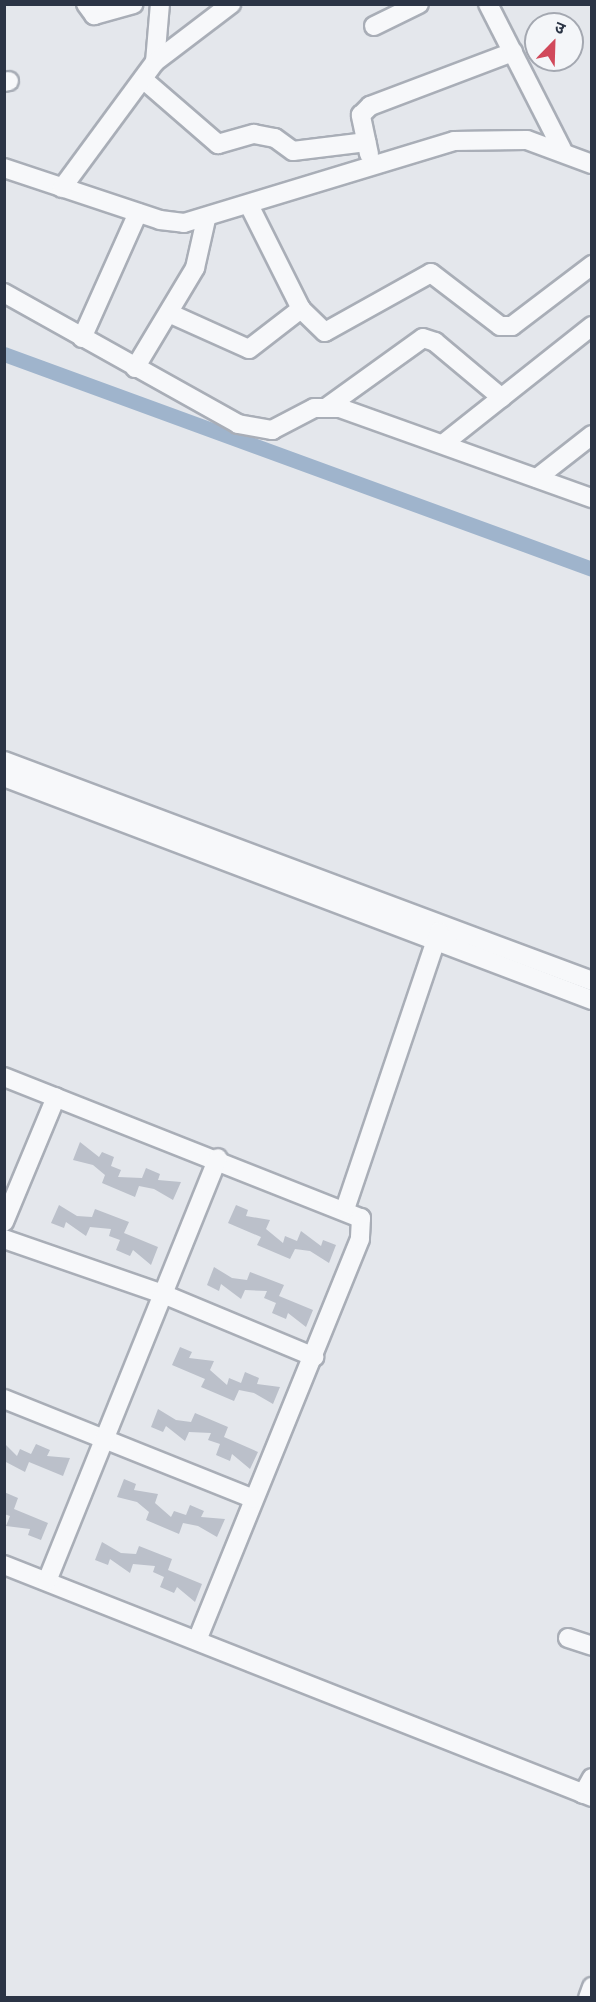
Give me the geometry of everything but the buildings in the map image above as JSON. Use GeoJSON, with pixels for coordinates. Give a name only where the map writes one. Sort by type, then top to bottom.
{"type":"FeatureCollection","features":[{"type":"Feature","properties":{"kind":"street"},"geometry":{"type":"LineString","coordinates":[[86,4],[94,15],[134,4]]}},
{"type":"Feature","properties":{"kind":"street"},"geometry":{"type":"LineString","coordinates":[[155,62],[160,4]]}},
{"type":"Feature","properties":{"kind":"street"},"geometry":{"type":"LineString","coordinates":[[62,189],[155,62],[231,4]]}},
{"type":"Feature","properties":{"kind":"street"},"geometry":{"type":"LineString","coordinates":[[374,27],[419,4]]}},
{"type":"Feature","properties":{"kind":"street"},"geometry":{"type":"LineString","coordinates":[[488,4],[562,149]]}},
{"type":"Feature","properties":{"kind":"street"},"geometry":{"type":"LineString","coordinates":[[372,165],[361,115],[370,106],[513,52]]}},
{"type":"Feature","properties":{"kind":"street"},"geometry":{"type":"LineString","coordinates":[[144,80],[218,144],[254,134],[275,138],[293,151],[366,142]]}},
{"type":"Feature","properties":{"kind":"street"},"geometry":{"type":"LineString","coordinates":[[4,168],[138,213],[184,223],[206,219],[454,141],[527,140],[562,149],[591,164]]}},
{"type":"Feature","properties":{"kind":"street"},"geometry":{"type":"LineString","coordinates":[[249,205],[301,309],[325,332],[431,273],[500,326],[512,326],[591,266]]}},
{"type":"Feature","properties":{"kind":"street"},"geometry":{"type":"LineString","coordinates":[[82,338],[138,213]]}},
{"type":"Feature","properties":{"kind":"street"},"geometry":{"type":"LineString","coordinates":[[135,368],[171,314],[195,268],[206,219]]}},
{"type":"Feature","properties":{"kind":"street"},"geometry":{"type":"LineString","coordinates":[[4,293],[135,368],[261,431],[283,428],[314,408],[327,407],[589,494]]}},
{"type":"Feature","properties":{"kind":"street"},"geometry":{"type":"LineString","coordinates":[[171,314],[249,349],[301,309]]}},
{"type":"Feature","properties":{"kind":"street"},"geometry":{"type":"LineString","coordinates":[[443,444],[591,326]]}},
{"type":"Feature","properties":{"kind":"street"},"geometry":{"type":"LineString","coordinates":[[327,407],[423,338],[435,342],[502,398]]}},
{"type":"Feature","properties":{"kind":"street"},"geometry":{"type":"LineString","coordinates":[[537,478],[591,435]]}},
{"type":"Feature","properties":{"kind":"street"},"geometry":{"type":"LineString","coordinates":[[4,761],[591,981]]}},
{"type":"Feature","properties":{"kind":"street"},"geometry":{"type":"LineString","coordinates":[[4,777],[591,1000]]}},
{"type":"Feature","properties":{"kind":"street"},"geometry":{"type":"LineString","coordinates":[[345,1209],[441,923]]}},
{"type":"Feature","properties":{"kind":"street"},"geometry":{"type":"LineString","coordinates":[[4,1077],[218,1158],[345,1209],[361,1218],[363,1227],[314,1357],[197,1640]]}},
{"type":"Feature","properties":{"kind":"street"},"geometry":{"type":"LineString","coordinates":[[4,1222],[56,1097]]}},
{"type":"Feature","properties":{"kind":"street"},"geometry":{"type":"LineString","coordinates":[[47,1581],[218,1158]]}},
{"type":"Feature","properties":{"kind":"street"},"geometry":{"type":"LineString","coordinates":[[4,1239],[163,1294],[314,1357]]}},
{"type":"Feature","properties":{"kind":"street"},"geometry":{"type":"LineString","coordinates":[[4,1399],[105,1437],[254,1499]]}},
{"type":"Feature","properties":{"kind":"street"},"geometry":{"type":"LineString","coordinates":[[4,1564],[589,1789]]}},
{"type":"Feature","properties":{"kind":"street"},"geometry":{"type":"LineString","coordinates":[[568,1638],[591,1646]]}},
{"type":"Feature","properties":{"kind":"street"},"geometry":{"type":"LineString","coordinates":[[588,1998],[591,1987]]}},
{"type":"Feature","properties":{"kind":"waterway"},"geometry":{"type":"LineString","coordinates":[[4,354],[592,569]]}}]}
